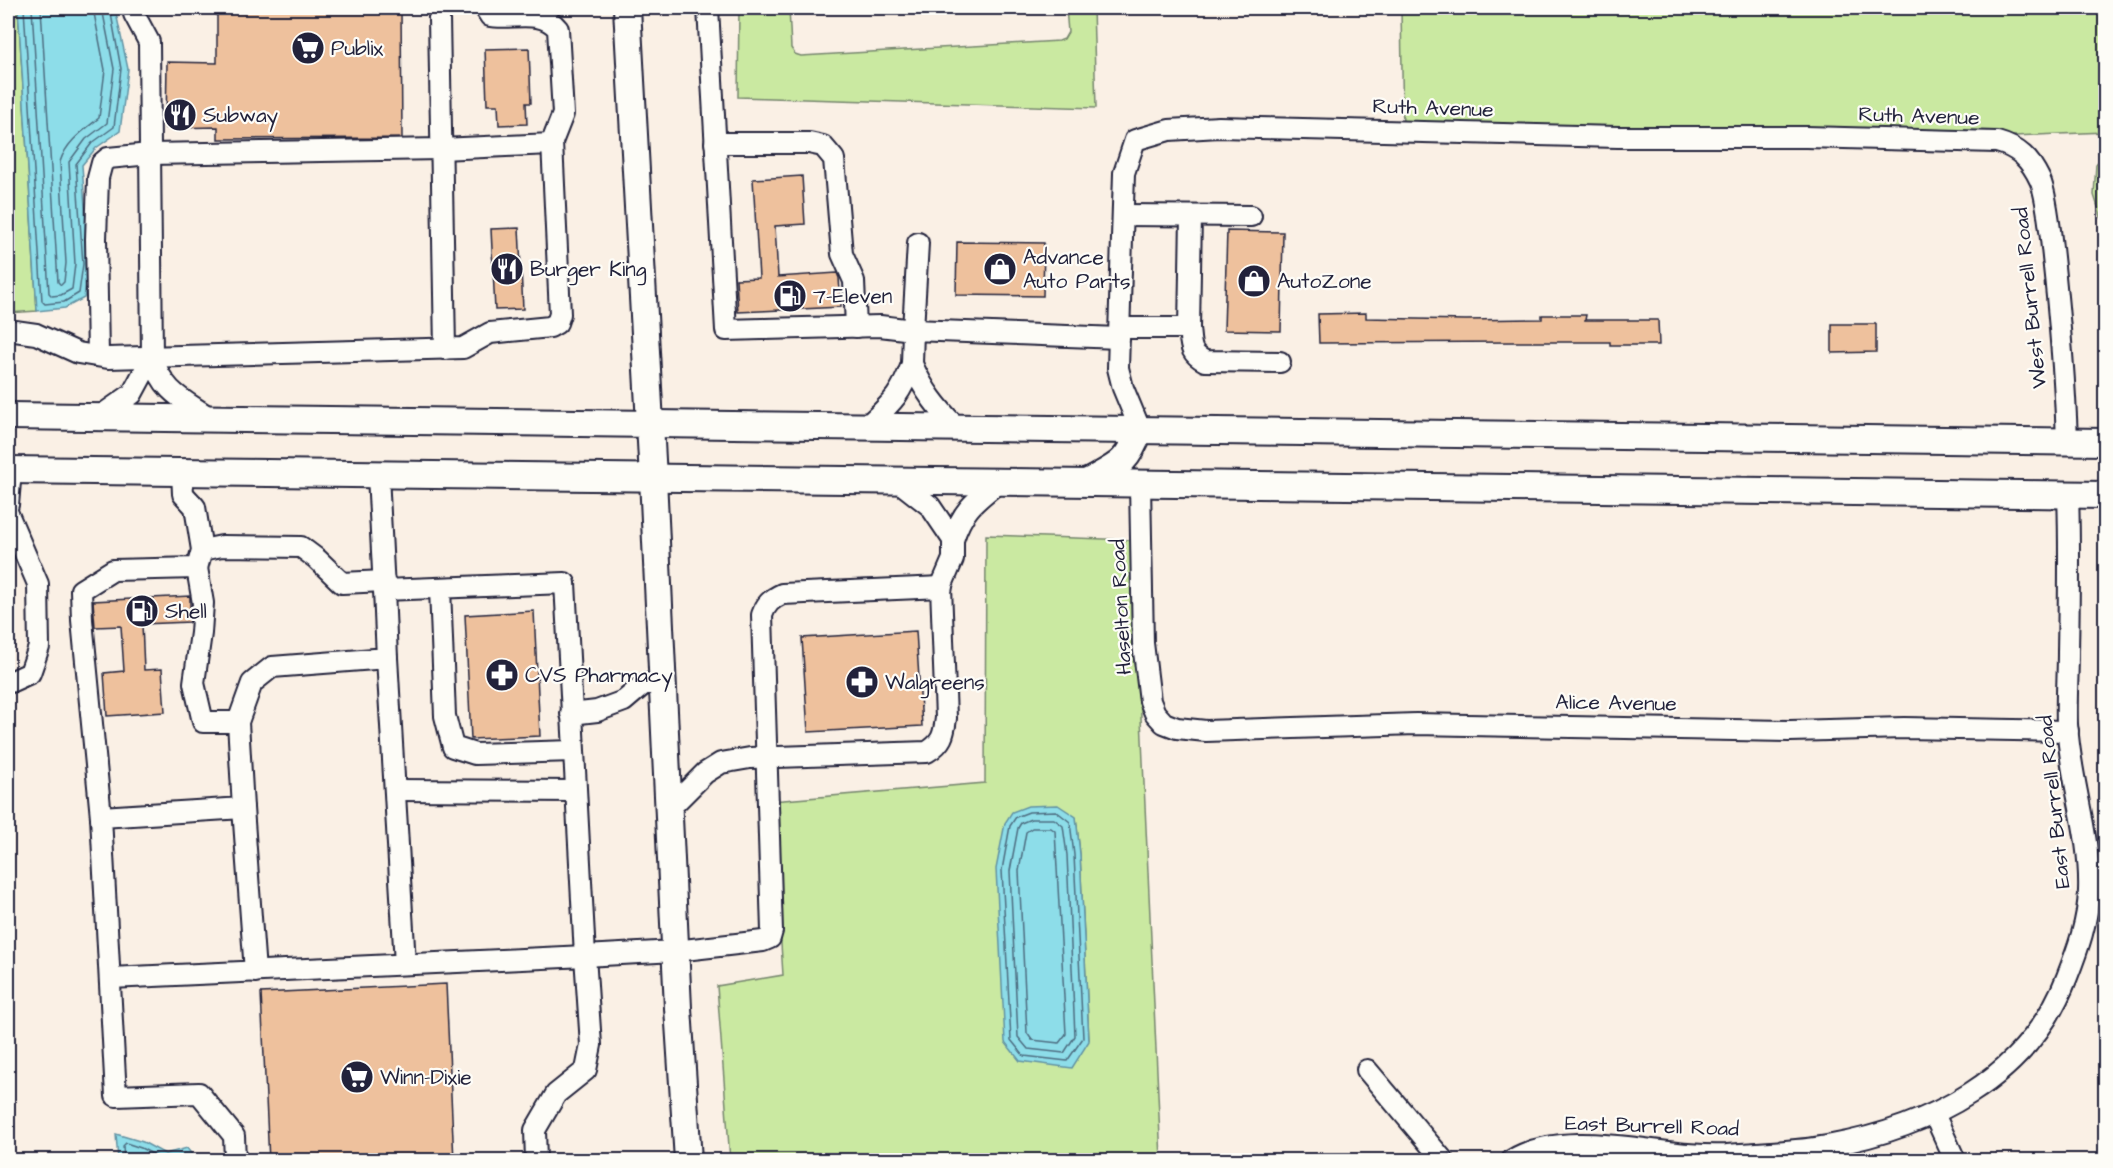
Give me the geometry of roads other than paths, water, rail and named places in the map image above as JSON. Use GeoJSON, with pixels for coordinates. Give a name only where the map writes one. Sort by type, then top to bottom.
{"type":"FeatureCollection","features":[{"type":"Feature","properties":{"kind":"main road"},"geometry":{"type":"LineString","coordinates":[[627,8],[653,478],[675,951],[688,1161]]}},
{"type":"Feature","properties":{"kind":"main road"},"geometry":{"type":"LineString","coordinates":[[8,418],[50,416],[2106,442]]}},
{"type":"Feature","properties":{"kind":"main road"},"geometry":{"type":"LineString","coordinates":[[1085,483],[1121,464],[1132,450],[1140,429]]}},
{"type":"Feature","properties":{"kind":"main road"},"geometry":{"type":"LineString","coordinates":[[9,470],[2106,495]]}},
{"type":"Feature","properties":{"kind":"main road"},"geometry":{"type":"LineString","coordinates":[[1934,493],[1974,481],[2106,477]]}},
{"type":"Feature","properties":{"kind":"street"},"geometry":{"type":"LineString","coordinates":[[134,8],[134,14],[149,42],[152,357],[158,375],[177,397],[210,418]]}},
{"type":"Feature","properties":{"kind":"street"},"geometry":{"type":"LineString","coordinates":[[440,8],[445,349]]}},
{"type":"Feature","properties":{"kind":"street"},"geometry":{"type":"LineString","coordinates":[[8,330],[36,334],[78,353],[108,358],[463,348],[490,333],[550,327],[557,323],[560,314],[552,144],[563,114],[558,29],[551,20],[533,16],[501,18],[490,16],[485,8]]}},
{"type":"Feature","properties":{"kind":"street"},"geometry":{"type":"LineString","coordinates":[[708,8],[726,330],[880,326],[913,330],[1120,333],[1189,328]]}},
{"type":"Feature","properties":{"kind":"street","name":"Ruth Avenue"},"geometry":{"type":"LineString","coordinates":[[1140,429],[1123,388],[1118,368],[1124,173],[1135,140],[1169,130],[1219,127],[1286,128],[1617,137],[1854,138],[1997,142],[2011,146],[2023,154]]}},
{"type":"Feature","properties":{"kind":"street"},"geometry":{"type":"LineString","coordinates":[[716,143],[809,143],[823,146],[834,159],[842,254],[854,281],[856,327]]}},
{"type":"Feature","properties":{"kind":"street"},"geometry":{"type":"LineString","coordinates":[[98,356],[96,238],[98,178],[102,163],[108,158],[150,154],[441,149],[552,144]]}},
{"type":"Feature","properties":{"kind":"street","name":"West Burrell Road"},"geometry":{"type":"LineString","coordinates":[[2023,154],[2041,181],[2049,226],[2067,442]]}},
{"type":"Feature","properties":{"kind":"street"},"geometry":{"type":"LineString","coordinates":[[1123,215],[1251,216]]}},
{"type":"Feature","properties":{"kind":"street"},"geometry":{"type":"LineString","coordinates":[[1191,216],[1189,328],[1191,346],[1196,356],[1205,361],[1280,362]]}},
{"type":"Feature","properties":{"kind":"street"},"geometry":{"type":"LineString","coordinates":[[867,426],[897,396],[912,364],[918,243]]}},
{"type":"Feature","properties":{"kind":"street"},"geometry":{"type":"LineString","coordinates":[[99,417],[132,394],[152,357]]}},
{"type":"Feature","properties":{"kind":"street"},"geometry":{"type":"LineString","coordinates":[[912,364],[933,403],[957,427]]}},
{"type":"Feature","properties":{"kind":"street"},"geometry":{"type":"LineString","coordinates":[[8,505],[9,470]]}},
{"type":"Feature","properties":{"kind":"street"},"geometry":{"type":"LineString","coordinates":[[182,472],[183,494],[195,507],[203,603],[194,683],[203,722],[238,722]]}},
{"type":"Feature","properties":{"kind":"street"},"geometry":{"type":"LineString","coordinates":[[378,475],[405,964]]}},
{"type":"Feature","properties":{"kind":"street"},"geometry":{"type":"LineString","coordinates":[[898,481],[930,506],[953,540]]}},
{"type":"Feature","properties":{"kind":"street"},"geometry":{"type":"LineString","coordinates":[[668,810],[705,773],[721,763],[766,757],[927,753],[937,746],[944,736],[946,718],[942,587],[953,559],[953,540],[958,525],[970,506],[999,482]]}},
{"type":"Feature","properties":{"kind":"street","name":"Haselton Road"},"geometry":{"type":"LineString","coordinates":[[1140,484],[1143,643],[1150,701],[1155,713],[1164,723]]}},
{"type":"Feature","properties":{"kind":"street","name":"East Burrell Road"},"geometry":{"type":"LineString","coordinates":[[1512,1161],[1542,1148],[1579,1145],[1617,1146],[1713,1155],[1811,1148],[1875,1135],[1934,1114],[1974,1092],[2020,1054],[2060,995],[2086,921],[2088,856],[2068,731],[2068,495]]}},
{"type":"Feature","properties":{"kind":"street"},"geometry":{"type":"LineString","coordinates":[[8,514],[14,546],[38,584],[39,647],[30,673],[8,683]]}},
{"type":"Feature","properties":{"kind":"street"},"geometry":{"type":"LineString","coordinates":[[235,1161],[234,1136],[199,1093],[116,1096],[101,817],[81,590],[113,570],[199,559],[222,546],[301,548],[317,559],[342,583],[440,588],[565,583],[591,1045],[586,1070],[556,1094],[535,1130],[536,1161]]}},
{"type":"Feature","properties":{"kind":"street"},"geometry":{"type":"LineString","coordinates":[[110,978],[675,951],[763,941],[770,938],[772,931],[762,615],[766,606],[773,598],[782,594],[942,587]]}},
{"type":"Feature","properties":{"kind":"street"},"geometry":{"type":"LineString","coordinates":[[440,588],[445,716],[453,747],[475,754],[573,751]]}},
{"type":"Feature","properties":{"kind":"street"},"geometry":{"type":"LineString","coordinates":[[255,972],[238,722],[252,683],[272,667],[387,658]]}},
{"type":"Feature","properties":{"kind":"street"},"geometry":{"type":"LineString","coordinates":[[571,714],[597,711],[624,701],[644,684],[662,684]]}},
{"type":"Feature","properties":{"kind":"street","name":"Alice Avenue"},"geometry":{"type":"LineString","coordinates":[[1164,723],[1177,728],[1206,730],[1416,724],[1790,731],[1904,728],[2068,731]]}},
{"type":"Feature","properties":{"kind":"street"},"geometry":{"type":"LineString","coordinates":[[395,790],[575,791]]}},
{"type":"Feature","properties":{"kind":"street"},"geometry":{"type":"LineString","coordinates":[[101,817],[243,808]]}},
{"type":"Feature","properties":{"kind":"street"},"geometry":{"type":"LineString","coordinates":[[1367,1070],[1443,1161]]}},
{"type":"Feature","properties":{"kind":"street"},"geometry":{"type":"LineString","coordinates":[[1934,1114],[1955,1161]]}},
{"type":"Feature","properties":{"kind":"water"},"geometry":{"type":"Polygon","coordinates":[[[18,8],[115,8],[128,69],[120,131],[96,148],[82,165],[89,264],[84,298],[65,308],[37,311],[18,8]]]}},
{"type":"Feature","properties":{"kind":"water"},"geometry":{"type":"Polygon","coordinates":[[[1058,805],[1076,817],[1080,854],[1089,1041],[1072,1068],[1020,1061],[1005,1042],[996,869],[1005,823],[1012,812],[1028,806],[1058,805]]]}},
{"type":"Feature","properties":{"kind":"water"},"geometry":{"type":"Polygon","coordinates":[[[116,1134],[143,1142],[165,1154],[187,1148],[196,1160],[118,1160],[116,1134]]]}},
{"type":"Feature","properties":{"kind":"place","name":"Publix"},"geometry":{"type":"Point","coordinates":[308,48]}},
{"type":"Feature","properties":{"kind":"place","name":"Subway"},"geometry":{"type":"Point","coordinates":[180,115]}},
{"type":"Feature","properties":{"kind":"place","name":"Burger King"},"geometry":{"type":"Point","coordinates":[507,269]}},
{"type":"Feature","properties":{"kind":"place","name":"Advance Auto Parts"},"geometry":{"type":"Point","coordinates":[1000,269]}},
{"type":"Feature","properties":{"kind":"place","name":"AutoZone"},"geometry":{"type":"Point","coordinates":[1254,281]}},
{"type":"Feature","properties":{"kind":"place","name":"7-Eleven"},"geometry":{"type":"Point","coordinates":[790,296]}},
{"type":"Feature","properties":{"kind":"place","name":"Shell"},"geometry":{"type":"Point","coordinates":[142,611]}},
{"type":"Feature","properties":{"kind":"place","name":"CVS Pharmacy"},"geometry":{"type":"Point","coordinates":[502,675]}},
{"type":"Feature","properties":{"kind":"place","name":"Walgreens"},"geometry":{"type":"Point","coordinates":[862,682]}},
{"type":"Feature","properties":{"kind":"place","name":"Winn-Dixie"},"geometry":{"type":"Point","coordinates":[357,1077]}}]}
